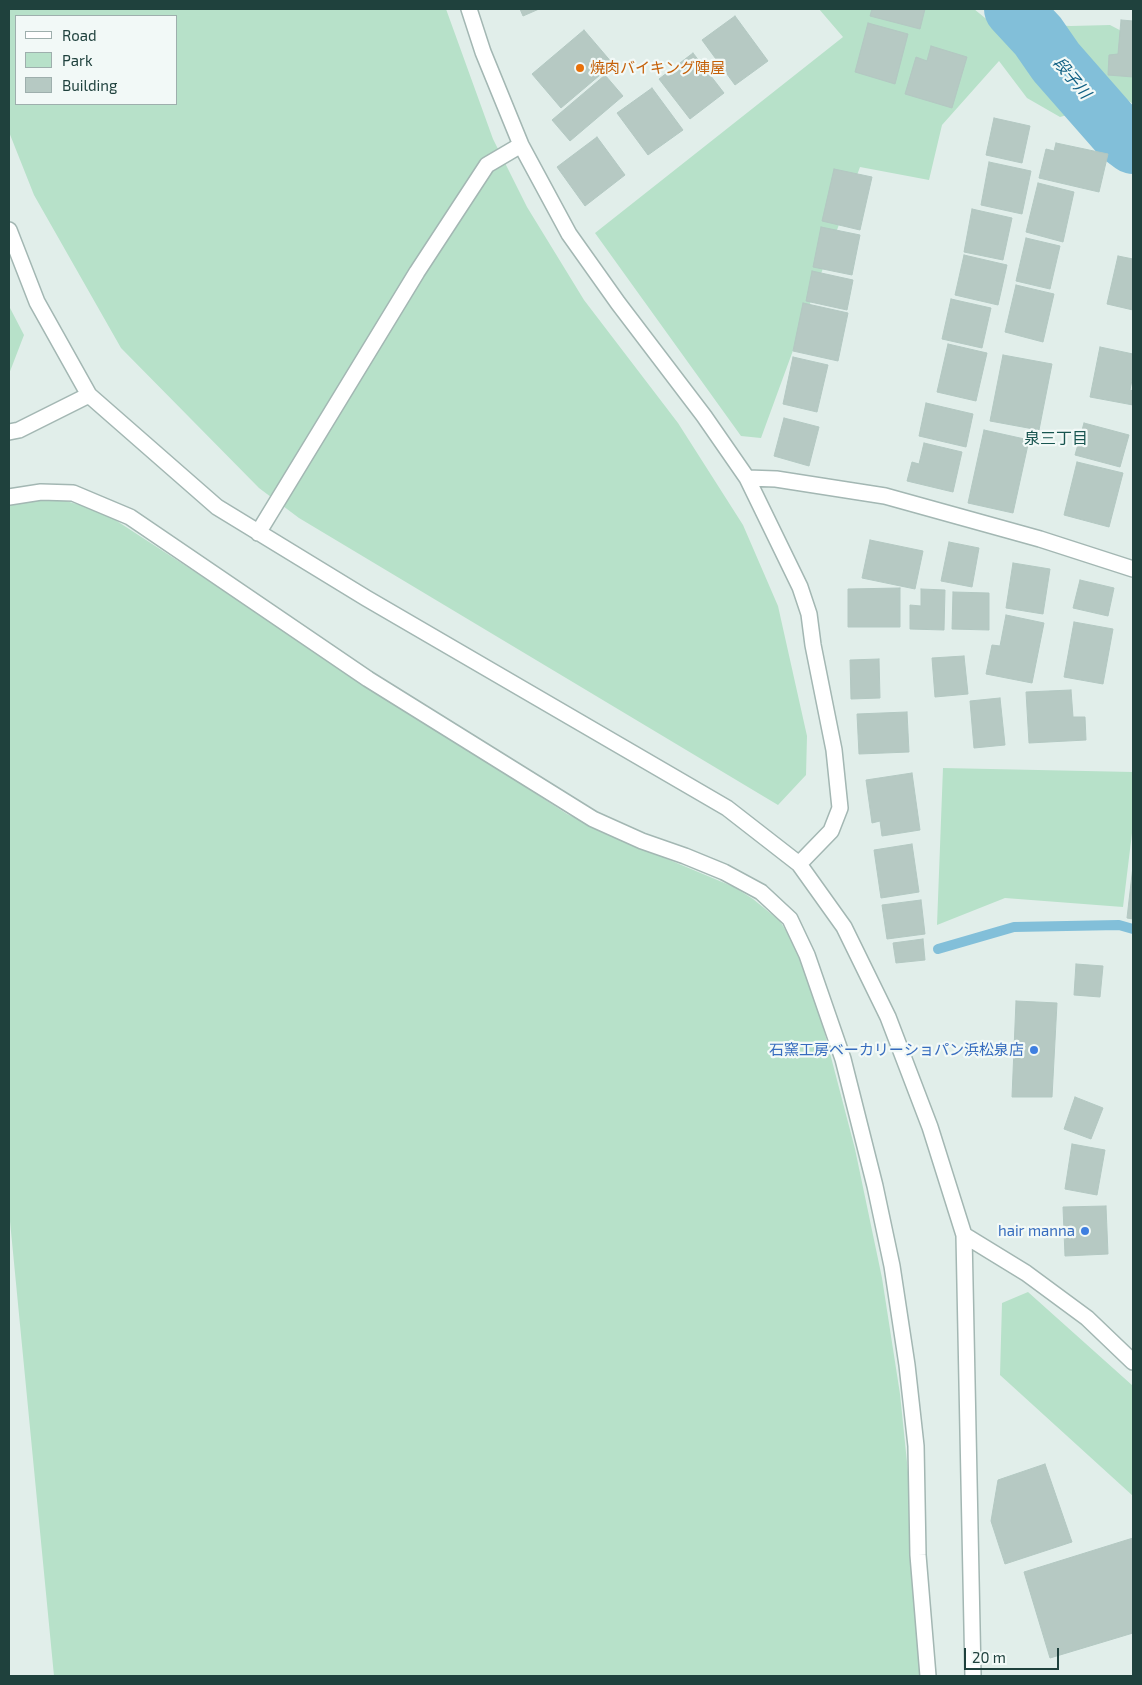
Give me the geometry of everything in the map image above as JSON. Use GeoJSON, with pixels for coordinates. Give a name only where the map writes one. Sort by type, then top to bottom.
{"type":"FeatureCollection","features":[{"type":"Feature","properties":{"kind":"street"},"geometry":{"type":"LineString","coordinates":[[469,9],[483,52],[521,145],[569,234],[618,303],[704,416],[747,478],[800,587],[809,614],[834,750],[840,808],[831,830],[799,864]]}},
{"type":"Feature","properties":{"kind":"street"},"geometry":{"type":"LineString","coordinates":[[258,533],[417,272],[487,165],[521,145]]}},
{"type":"Feature","properties":{"kind":"street"},"geometry":{"type":"LineString","coordinates":[[9,230],[37,302],[89,395],[217,508],[375,604],[728,808],[799,864],[844,927],[888,1017],[930,1128],[964,1235],[973,1676]]}},
{"type":"Feature","properties":{"kind":"street"},"geometry":{"type":"LineString","coordinates":[[9,432],[19,430],[89,395]]}},
{"type":"Feature","properties":{"kind":"street"},"geometry":{"type":"LineString","coordinates":[[747,478],[776,479],[885,496],[1040,539],[1133,569]]}},
{"type":"Feature","properties":{"kind":"street"},"geometry":{"type":"LineString","coordinates":[[9,497],[41,492],[73,493],[130,518],[368,679],[594,819],[642,841],[724,872],[761,892],[790,919],[807,955],[843,1059],[875,1186],[892,1266],[907,1365],[916,1446],[918,1555],[928,1676]]}},
{"type":"Feature","properties":{"kind":"street"},"geometry":{"type":"LineString","coordinates":[[964,1235],[1026,1273],[1087,1318],[1133,1362]]}},
{"type":"Feature","properties":{"kind":"green space"},"geometry":{"type":"Polygon","coordinates":[[[9,9],[446,9],[493,139],[527,207],[584,300],[678,423],[743,525],[778,606],[807,736],[806,775],[778,805],[299,518],[259,488],[121,348],[34,195],[9,132],[9,9]]]}},
{"type":"Feature","properties":{"kind":"green space"},"geometry":{"type":"Polygon","coordinates":[[[819,9],[974,9],[990,22],[1071,26],[1110,25],[1133,37],[1133,104],[1126,99],[1060,117],[1027,98],[999,61],[942,125],[929,180],[860,167],[761,438],[741,436],[595,233],[843,37],[819,9]]]}},
{"type":"Feature","properties":{"kind":"green space"},"geometry":{"type":"Polygon","coordinates":[[[9,306],[24,335],[9,374],[9,306]]]}},
{"type":"Feature","properties":{"kind":"green space"},"geometry":{"type":"Polygon","coordinates":[[[42,499],[63,500],[103,512],[567,814],[610,835],[734,887],[753,899],[780,921],[799,952],[814,992],[855,1149],[882,1278],[900,1394],[908,1472],[910,1546],[921,1676],[54,1676],[9,1211],[9,504],[42,499]]]}},
{"type":"Feature","properties":{"kind":"green space"},"geometry":{"type":"Polygon","coordinates":[[[943,768],[1133,772],[1133,825],[1123,907],[1005,898],[937,925],[943,768]]]}},
{"type":"Feature","properties":{"kind":"green space"},"geometry":{"type":"Polygon","coordinates":[[[1028,1292],[1133,1386],[1133,1496],[1000,1375],[1002,1303],[1028,1292]]]}},
{"type":"Feature","properties":{"kind":"building"},"geometry":{"type":"Polygon","coordinates":[[[520,9],[539,9],[523,16],[520,9]]]}},
{"type":"Feature","properties":{"kind":"building"},"geometry":{"type":"Polygon","coordinates":[[[872,9],[925,9],[920,29],[870,16],[872,9]]]}},
{"type":"Feature","properties":{"kind":"building"},"geometry":{"type":"Polygon","coordinates":[[[735,16],[768,61],[735,85],[702,40],[735,16]]]}},
{"type":"Feature","properties":{"kind":"building"},"geometry":{"type":"Polygon","coordinates":[[[1121,20],[1133,21],[1133,77],[1108,75],[1109,55],[1118,54],[1121,20]]]}},
{"type":"Feature","properties":{"kind":"building"},"geometry":{"type":"Polygon","coordinates":[[[868,23],[908,34],[895,84],[855,72],[868,23]]]}},
{"type":"Feature","properties":{"kind":"building"},"geometry":{"type":"Polygon","coordinates":[[[584,30],[613,64],[561,108],[532,74],[584,30]]]}},
{"type":"Feature","properties":{"kind":"building"},"geometry":{"type":"Polygon","coordinates":[[[931,46],[967,57],[952,108],[905,94],[916,57],[927,61],[931,46]]]}},
{"type":"Feature","properties":{"kind":"building"},"geometry":{"type":"Polygon","coordinates":[[[693,53],[724,93],[690,119],[659,79],[693,53]]]}},
{"type":"Feature","properties":{"kind":"building"},"geometry":{"type":"Polygon","coordinates":[[[605,75],[623,96],[570,141],[552,120],[605,75]]]}},
{"type":"Feature","properties":{"kind":"building"},"geometry":{"type":"Polygon","coordinates":[[[652,88],[683,130],[648,155],[617,113],[652,88]]]}},
{"type":"Feature","properties":{"kind":"building"},"geometry":{"type":"Polygon","coordinates":[[[994,118],[1030,126],[1022,163],[986,155],[994,118]]]}},
{"type":"Feature","properties":{"kind":"building"},"geometry":{"type":"Polygon","coordinates":[[[597,137],[625,175],[585,206],[557,167],[597,137]]]}},
{"type":"Feature","properties":{"kind":"building"},"geometry":{"type":"Polygon","coordinates":[[[1056,143],[1108,154],[1099,192],[1039,178],[1046,149],[1054,151],[1056,143]]]}},
{"type":"Feature","properties":{"kind":"building"},"geometry":{"type":"Polygon","coordinates":[[[989,162],[1031,171],[1022,214],[981,205],[989,162]]]}},
{"type":"Feature","properties":{"kind":"building"},"geometry":{"type":"Polygon","coordinates":[[[834,169],[872,177],[860,230],[822,221],[834,169]]]}},
{"type":"Feature","properties":{"kind":"building"},"geometry":{"type":"Polygon","coordinates":[[[1038,183],[1074,192],[1063,242],[1026,232],[1038,183]]]}},
{"type":"Feature","properties":{"kind":"building"},"geometry":{"type":"Polygon","coordinates":[[[972,209],[1012,218],[1003,260],[964,252],[972,209]]]}},
{"type":"Feature","properties":{"kind":"building"},"geometry":{"type":"Polygon","coordinates":[[[821,227],[860,235],[852,275],[813,267],[821,227]]]}},
{"type":"Feature","properties":{"kind":"building"},"geometry":{"type":"Polygon","coordinates":[[[1026,238],[1060,246],[1050,289],[1016,281],[1026,238]]]}},
{"type":"Feature","properties":{"kind":"building"},"geometry":{"type":"Polygon","coordinates":[[[964,255],[1007,265],[998,305],[955,295],[964,255]]]}},
{"type":"Feature","properties":{"kind":"building"},"geometry":{"type":"Polygon","coordinates":[[[1118,256],[1133,259],[1133,310],[1107,304],[1118,256]]]}},
{"type":"Feature","properties":{"kind":"building"},"geometry":{"type":"Polygon","coordinates":[[[812,271],[853,280],[847,310],[806,301],[812,271]]]}},
{"type":"Feature","properties":{"kind":"building"},"geometry":{"type":"Polygon","coordinates":[[[1016,285],[1054,294],[1043,342],[1005,332],[1016,285]]]}},
{"type":"Feature","properties":{"kind":"building"},"geometry":{"type":"Polygon","coordinates":[[[951,299],[991,308],[982,348],[942,339],[951,299]]]}},
{"type":"Feature","properties":{"kind":"building"},"geometry":{"type":"Polygon","coordinates":[[[803,303],[848,313],[838,361],[793,351],[803,303]]]}},
{"type":"Feature","properties":{"kind":"building"},"geometry":{"type":"Polygon","coordinates":[[[948,344],[987,353],[976,401],[937,392],[948,344]]]}},
{"type":"Feature","properties":{"kind":"building"},"geometry":{"type":"Polygon","coordinates":[[[1100,347],[1133,354],[1133,375],[1130,390],[1133,391],[1133,405],[1090,397],[1100,347]]]}},
{"type":"Feature","properties":{"kind":"building"},"geometry":{"type":"Polygon","coordinates":[[[1003,355],[1052,364],[1039,430],[990,421],[1003,355]]]}},
{"type":"Feature","properties":{"kind":"building"},"geometry":{"type":"Polygon","coordinates":[[[793,357],[828,365],[817,412],[783,404],[793,357]]]}},
{"type":"Feature","properties":{"kind":"building"},"geometry":{"type":"Polygon","coordinates":[[[926,403],[973,414],[966,447],[919,436],[926,403]]]}},
{"type":"Feature","properties":{"kind":"building"},"geometry":{"type":"Polygon","coordinates":[[[784,418],[819,427],[809,466],[774,456],[784,418]]]}},
{"type":"Feature","properties":{"kind":"building"},"geometry":{"type":"Polygon","coordinates":[[[1084,423],[1129,435],[1120,467],[1075,455],[1084,423]]]}},
{"type":"Feature","properties":{"kind":"building"},"geometry":{"type":"Polygon","coordinates":[[[984,430],[1029,440],[1013,513],[968,503],[984,430]]]}},
{"type":"Feature","properties":{"kind":"building"},"geometry":{"type":"Polygon","coordinates":[[[924,443],[962,452],[953,492],[907,481],[912,462],[919,464],[924,443]]]}},
{"type":"Feature","properties":{"kind":"building"},"geometry":{"type":"Polygon","coordinates":[[[1077,462],[1123,473],[1109,527],[1064,515],[1077,462]]]}},
{"type":"Feature","properties":{"kind":"building"},"geometry":{"type":"Polygon","coordinates":[[[870,540],[923,551],[915,589],[862,578],[870,540]]]}},
{"type":"Feature","properties":{"kind":"building"},"geometry":{"type":"Polygon","coordinates":[[[949,542],[979,548],[972,587],[941,581],[949,542]]]}},
{"type":"Feature","properties":{"kind":"building"},"geometry":{"type":"Polygon","coordinates":[[[1013,563],[1050,569],[1043,614],[1006,608],[1013,563]]]}},
{"type":"Feature","properties":{"kind":"building"},"geometry":{"type":"Polygon","coordinates":[[[1080,580],[1114,588],[1108,616],[1073,608],[1080,580]]]}},
{"type":"Feature","properties":{"kind":"building"},"geometry":{"type":"Polygon","coordinates":[[[900,588],[900,627],[848,627],[848,589],[900,588]]]}},
{"type":"Feature","properties":{"kind":"building"},"geometry":{"type":"Polygon","coordinates":[[[921,589],[945,590],[944,630],[910,629],[910,605],[921,606],[921,589]]]}},
{"type":"Feature","properties":{"kind":"building"},"geometry":{"type":"Polygon","coordinates":[[[953,592],[989,593],[989,630],[952,629],[953,592]]]}},
{"type":"Feature","properties":{"kind":"building"},"geometry":{"type":"Polygon","coordinates":[[[1006,615],[1044,623],[1032,683],[986,674],[992,645],[1000,646],[1006,615]]]}},
{"type":"Feature","properties":{"kind":"building"},"geometry":{"type":"Polygon","coordinates":[[[1074,622],[1113,629],[1103,684],[1064,677],[1074,622]]]}},
{"type":"Feature","properties":{"kind":"building"},"geometry":{"type":"Polygon","coordinates":[[[964,656],[968,694],[935,697],[932,658],[964,656]]]}},
{"type":"Feature","properties":{"kind":"building"},"geometry":{"type":"Polygon","coordinates":[[[879,659],[880,698],[851,699],[850,660],[879,659]]]}},
{"type":"Feature","properties":{"kind":"building"},"geometry":{"type":"Polygon","coordinates":[[[1071,690],[1073,717],[1085,717],[1086,740],[1029,743],[1026,692],[1071,690]]]}},
{"type":"Feature","properties":{"kind":"building"},"geometry":{"type":"Polygon","coordinates":[[[1000,698],[1005,745],[974,748],[970,701],[1000,698]]]}},
{"type":"Feature","properties":{"kind":"building"},"geometry":{"type":"Polygon","coordinates":[[[907,712],[909,752],[859,754],[857,714],[907,712]]]}},
{"type":"Feature","properties":{"kind":"building"},"geometry":{"type":"Polygon","coordinates":[[[912,773],[920,830],[882,836],[880,821],[872,823],[866,780],[912,773]]]}},
{"type":"Feature","properties":{"kind":"building"},"geometry":{"type":"Polygon","coordinates":[[[912,844],[919,892],[881,898],[874,850],[912,844]]]}},
{"type":"Feature","properties":{"kind":"building"},"geometry":{"type":"Polygon","coordinates":[[[1133,866],[1133,919],[1127,918],[1133,866]]]}},
{"type":"Feature","properties":{"kind":"building"},"geometry":{"type":"Polygon","coordinates":[[[921,900],[925,934],[887,939],[882,905],[921,900]]]}},
{"type":"Feature","properties":{"kind":"building"},"geometry":{"type":"Polygon","coordinates":[[[923,939],[925,960],[896,963],[893,943],[923,939]]]}},
{"type":"Feature","properties":{"kind":"building"},"geometry":{"type":"Polygon","coordinates":[[[1076,964],[1103,966],[1100,997],[1074,995],[1076,964]]]}},
{"type":"Feature","properties":{"kind":"building","name":"石窯工房ベーカリーショパン浜松泉店"},"geometry":{"type":"Polygon","coordinates":[[[1016,1001],[1057,1003],[1052,1097],[1012,1097],[1016,1001]]]}},
{"type":"Feature","properties":{"kind":"building"},"geometry":{"type":"Polygon","coordinates":[[[1075,1097],[1103,1108],[1091,1139],[1064,1129],[1075,1097]]]}},
{"type":"Feature","properties":{"kind":"building"},"geometry":{"type":"Polygon","coordinates":[[[1072,1144],[1105,1150],[1097,1195],[1065,1189],[1072,1144]]]}},
{"type":"Feature","properties":{"kind":"building"},"geometry":{"type":"Polygon","coordinates":[[[1106,1206],[1108,1254],[1065,1256],[1063,1207],[1106,1206]]]}},
{"type":"Feature","properties":{"kind":"building"},"geometry":{"type":"Polygon","coordinates":[[[1045,1464],[1072,1542],[1005,1564],[991,1521],[998,1480],[1045,1464]]]}},
{"type":"Feature","properties":{"kind":"building"},"geometry":{"type":"Polygon","coordinates":[[[1133,1538],[1133,1633],[1050,1658],[1024,1572],[1133,1538]]]}},
{"type":"Feature","properties":{"kind":"waterway","name":"段子川"},"geometry":{"type":"LineString","coordinates":[[1013,9],[1038,36],[1056,62],[1121,136],[1133,145]]}},
{"type":"Feature","properties":{"kind":"waterway"},"geometry":{"type":"LineString","coordinates":[[938,949],[1014,927],[1119,925],[1133,929]]}},
{"type":"Feature","properties":{"kind":"place","name":"焼肉バイキング陣屋"},"geometry":{"type":"Point","coordinates":[580,68]}},
{"type":"Feature","properties":{"kind":"place","name":"石窯工房ベーカリーショパン浜松泉店"},"geometry":{"type":"Point","coordinates":[1034,1050]}},
{"type":"Feature","properties":{"kind":"place","name":"hair manna"},"geometry":{"type":"Point","coordinates":[1085,1231]}},
{"type":"Feature","properties":{"kind":"district","name":"泉三丁目"},"geometry":{"type":"Point","coordinates":[1056,439]}}]}
